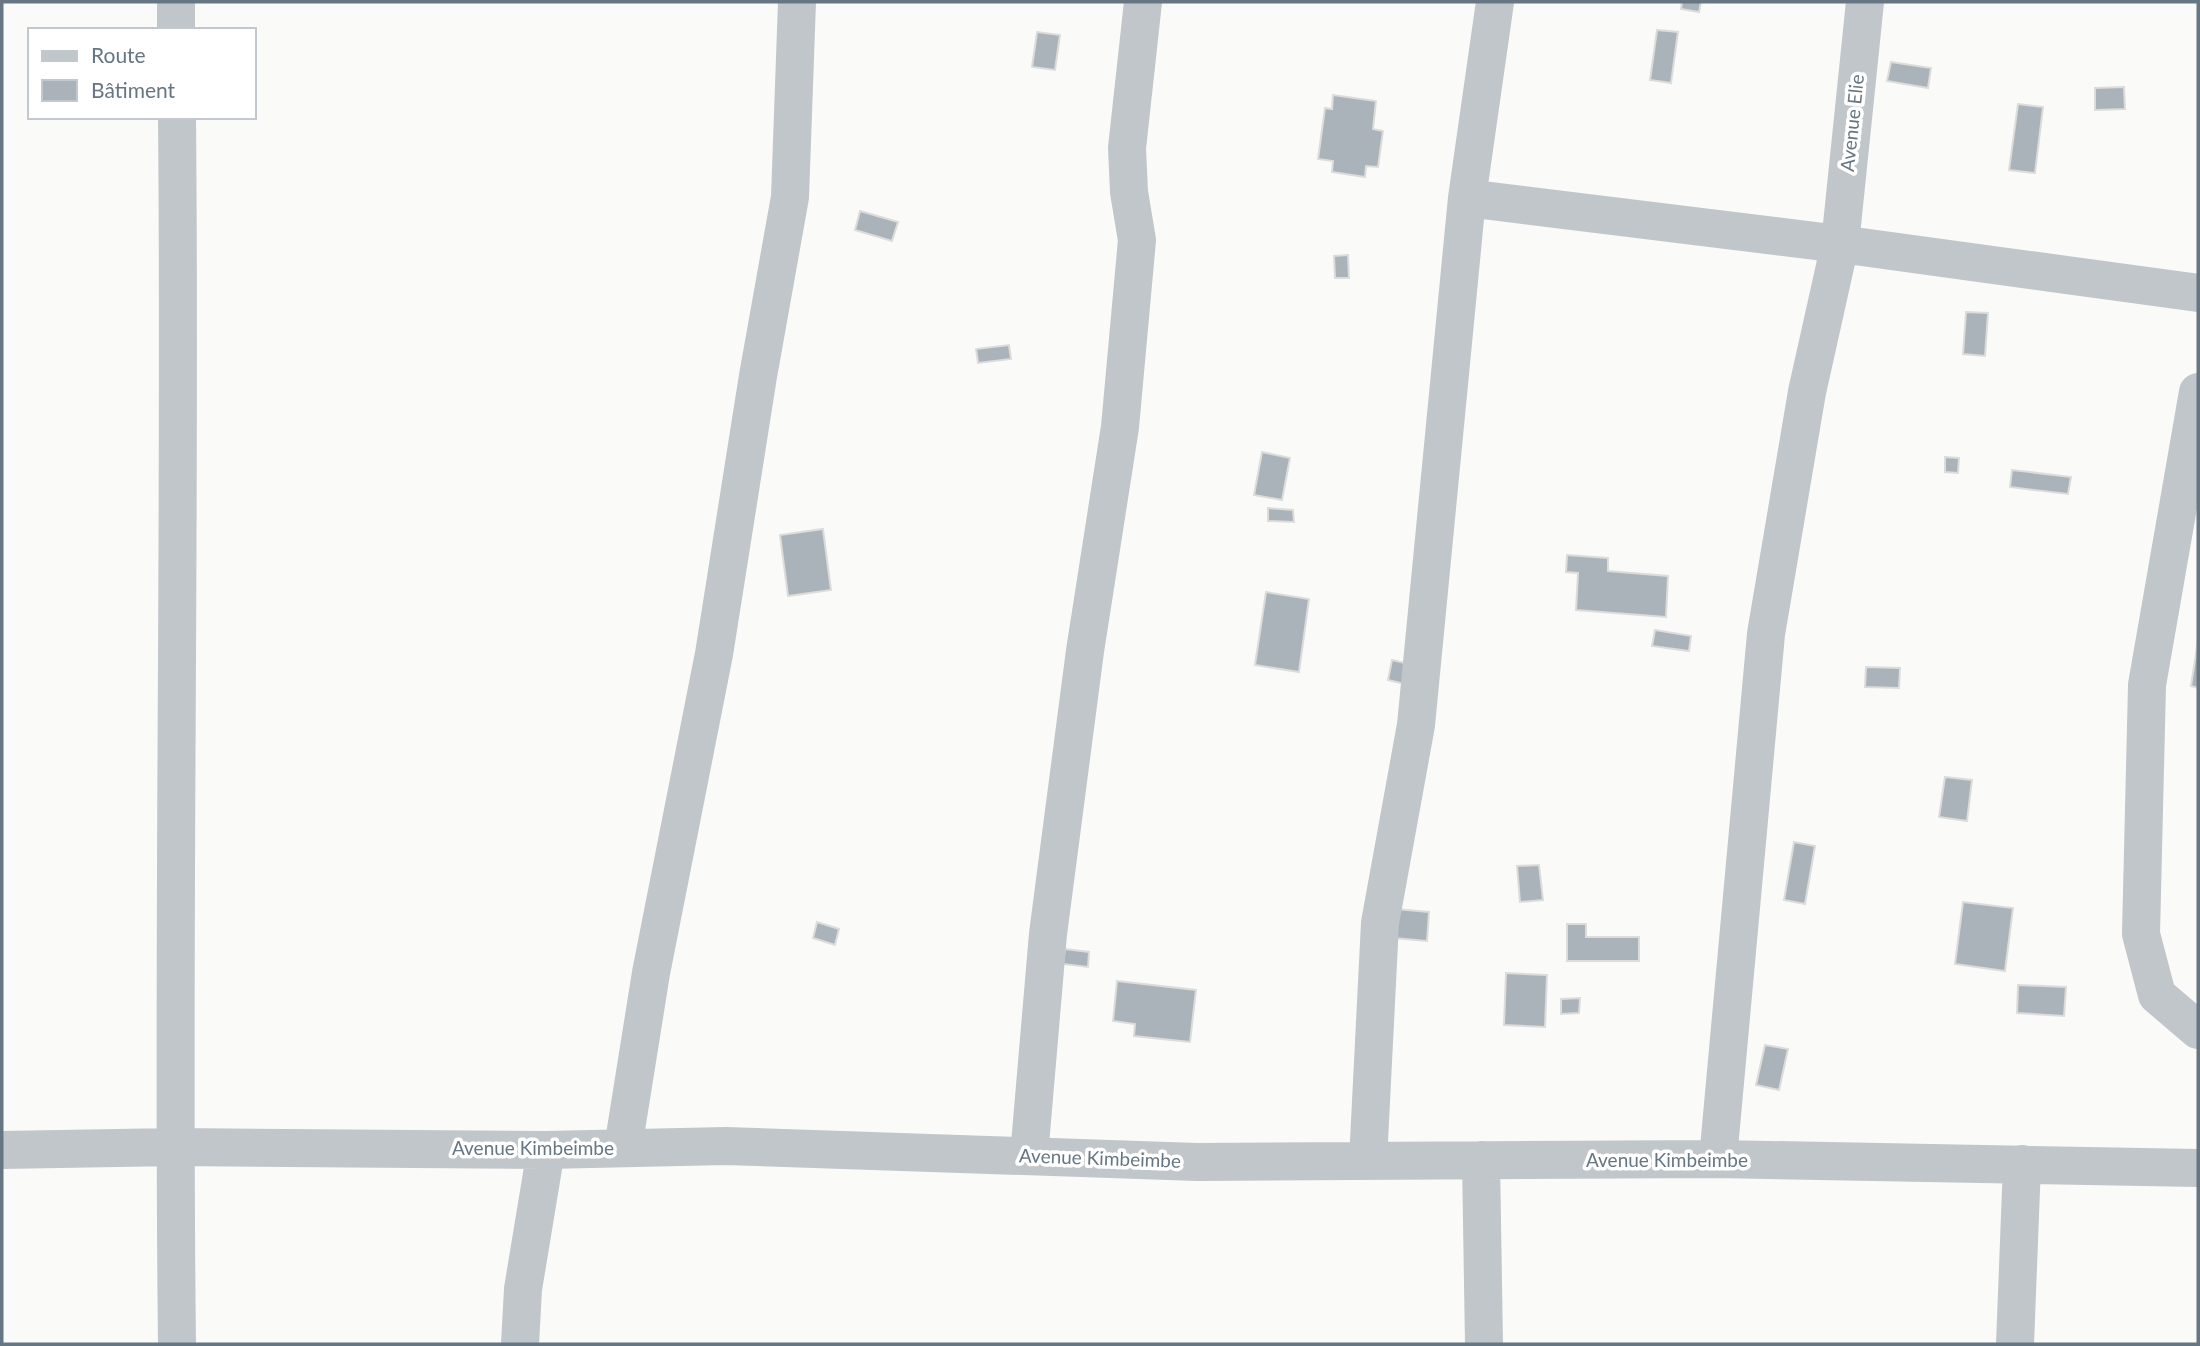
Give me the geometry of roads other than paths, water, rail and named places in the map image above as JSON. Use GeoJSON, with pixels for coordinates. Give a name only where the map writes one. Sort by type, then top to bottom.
{"type":"FeatureCollection","features":[{"type":"Feature","properties":{"kind":"street"},"geometry":{"type":"LineString","coordinates":[[176,2],[176,28]]}},
{"type":"Feature","properties":{"kind":"street"},"geometry":{"type":"LineString","coordinates":[[623,1148],[651,973],[714,654],[758,376],[790,197],[797,2]]}},
{"type":"Feature","properties":{"kind":"street"},"geometry":{"type":"LineString","coordinates":[[1030,1156],[1048,934],[1085,650],[1120,427],[1137,240],[1129,192],[1127,148],[1143,2]]}},
{"type":"Feature","properties":{"kind":"street"},"geometry":{"type":"LineString","coordinates":[[1368,1161],[1380,923],[1416,724],[1467,198],[1495,2]]}},
{"type":"Feature","properties":{"kind":"street","name":"Avenue Elie"},"geometry":{"type":"LineString","coordinates":[[1718,1159],[1766,634],[1807,392],[1840,244],[1865,2]]}},
{"type":"Feature","properties":{"kind":"street"},"geometry":{"type":"LineString","coordinates":[[177,119],[180,375],[175,1147],[177,1344]]}},
{"type":"Feature","properties":{"kind":"street"},"geometry":{"type":"LineString","coordinates":[[1467,198],[1840,244],[2198,293]]}},
{"type":"Feature","properties":{"kind":"street"},"geometry":{"type":"LineString","coordinates":[[2198,392],[2147,685],[2141,934],[2157,995],[2198,1030]]}},
{"type":"Feature","properties":{"kind":"street","name":"Avenue Kimbeimbe"},"geometry":{"type":"LineString","coordinates":[[2,1150],[175,1147],[545,1150],[726,1146],[1197,1162],[1718,1159],[2198,1168]]}},
{"type":"Feature","properties":{"kind":"street"},"geometry":{"type":"LineString","coordinates":[[520,1344],[523,1289],[545,1150]]}},
{"type":"Feature","properties":{"kind":"street"},"geometry":{"type":"LineString","coordinates":[[1481,1160],[1484,1344]]}},
{"type":"Feature","properties":{"kind":"street"},"geometry":{"type":"LineString","coordinates":[[2015,1344],[2022,1164]]}}]}
